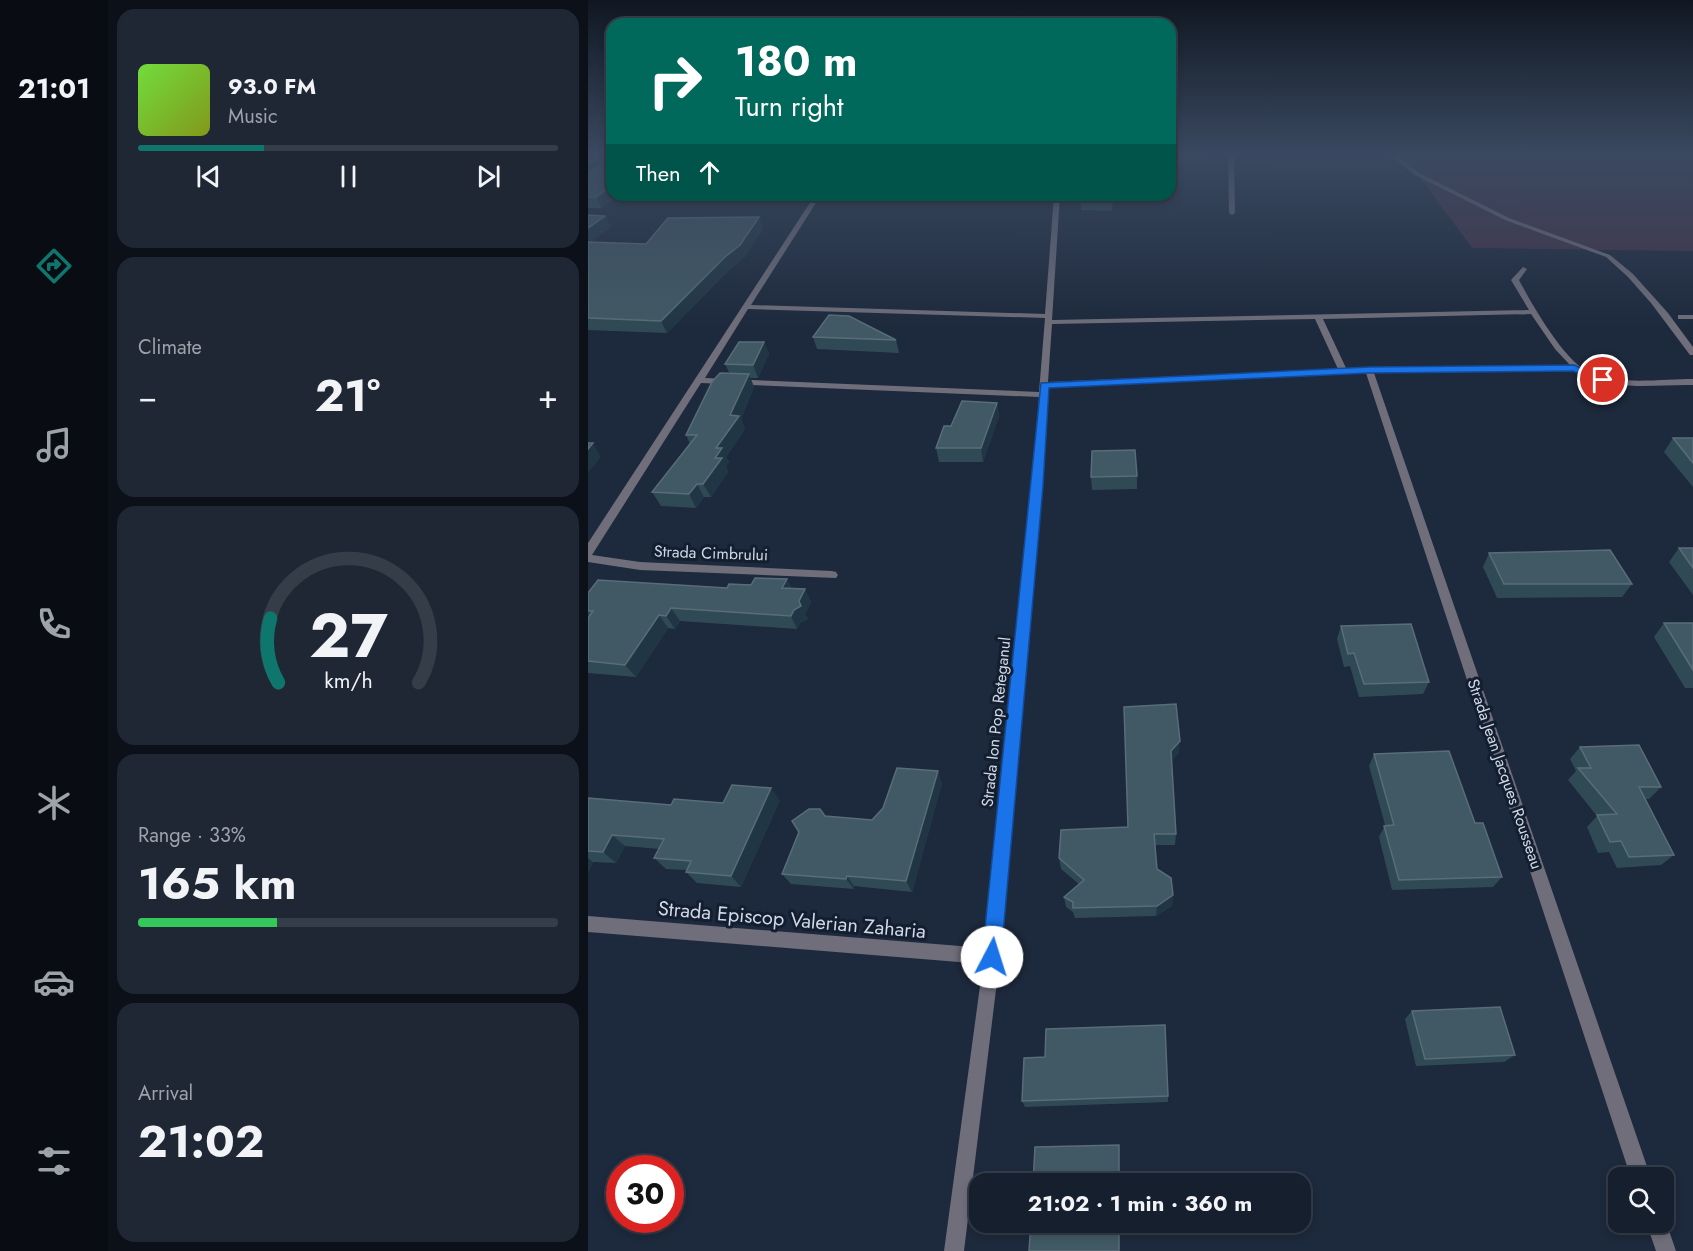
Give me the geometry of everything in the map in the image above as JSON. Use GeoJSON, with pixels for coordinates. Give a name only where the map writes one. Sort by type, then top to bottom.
{"type":"FeatureCollection","features":[{"type":"Feature","properties":{"kind":"street"},"geometry":{"type":"LineString","coordinates":[[588,552],[807,211]]}},
{"type":"Feature","properties":{"kind":"street","name":"Strada Ion Pop Reteganul"},"geometry":{"type":"LineString","coordinates":[[954,1251],[992,957],[1036,498],[1056,211]]}},
{"type":"Feature","properties":{"kind":"street"},"geometry":{"type":"LineString","coordinates":[[1491,211],[1608,256],[1666,317],[1693,353]]}},
{"type":"Feature","properties":{"kind":"street"},"geometry":{"type":"LineString","coordinates":[[1523,269],[1515,280],[1532,312],[1574,368]]}},
{"type":"Feature","properties":{"kind":"street"},"geometry":{"type":"LineString","coordinates":[[744,307],[1047,319],[1532,312]]}},
{"type":"Feature","properties":{"kind":"street"},"geometry":{"type":"LineString","coordinates":[[1318,316],[1343,371]]}},
{"type":"Feature","properties":{"kind":"street"},"geometry":{"type":"LineString","coordinates":[[1681,317],[1693,317]]}},
{"type":"Feature","properties":{"kind":"street"},"geometry":{"type":"LineString","coordinates":[[698,380],[1044,390],[1343,371],[1574,368],[1603,380],[1693,382]]}},
{"type":"Feature","properties":{"kind":"street","name":"Strada Jean Jacques Rousseau"},"geometry":{"type":"LineString","coordinates":[[1369,370],[1637,1167]]}},
{"type":"Feature","properties":{"kind":"street","name":"Strada Cimbrului"},"geometry":{"type":"LineString","coordinates":[[588,558],[640,566],[832,574]]}},
{"type":"Feature","properties":{"kind":"street","name":"Strada Episcop Valerian Zaharia"},"geometry":{"type":"LineString","coordinates":[[588,924],[992,957]]}},
{"type":"Feature","properties":{"kind":"street"},"geometry":{"type":"LineString","coordinates":[[1660,1233],[1666,1251]]}},
{"type":"Feature","properties":{"kind":"shaded area"},"geometry":{"type":"Polygon","coordinates":[[[1445,211],[1693,211],[1693,251],[1472,248],[1445,211]]]}},
{"type":"Feature","properties":{"kind":"building"},"geometry":{"type":"Polygon","coordinates":[[[588,215],[605,216],[588,228],[588,215]]]}},
{"type":"Feature","properties":{"kind":"building"},"geometry":{"type":"Polygon","coordinates":[[[759,217],[740,245],[661,321],[588,318],[588,242],[646,244],[668,218],[759,217]]]}},
{"type":"Feature","properties":{"kind":"building"},"geometry":{"type":"Polygon","coordinates":[[[829,315],[849,316],[896,340],[813,337],[829,315]]]}},
{"type":"Feature","properties":{"kind":"building"},"geometry":{"type":"Polygon","coordinates":[[[739,342],[764,342],[753,365],[725,364],[739,342]]]}},
{"type":"Feature","properties":{"kind":"building"},"geometry":{"type":"Polygon","coordinates":[[[720,373],[749,374],[730,415],[739,416],[716,448],[722,448],[715,458],[722,458],[703,484],[697,484],[689,494],[652,492],[697,435],[686,435],[712,382],[720,373]]]}},
{"type":"Feature","properties":{"kind":"building"},"geometry":{"type":"Polygon","coordinates":[[[962,401],[997,403],[981,448],[936,448],[944,426],[951,426],[962,401]]]}},
{"type":"Feature","properties":{"kind":"building"},"geometry":{"type":"Polygon","coordinates":[[[1673,438],[1693,438],[1693,463],[1673,438]]]}},
{"type":"Feature","properties":{"kind":"building"},"geometry":{"type":"Polygon","coordinates":[[[1135,450],[1137,476],[1091,477],[1092,451],[1135,450]]]}},
{"type":"Feature","properties":{"kind":"building"},"geometry":{"type":"Polygon","coordinates":[[[1679,548],[1693,548],[1693,568],[1679,548]]]}},
{"type":"Feature","properties":{"kind":"building"},"geometry":{"type":"Polygon","coordinates":[[[1610,550],[1632,584],[1504,584],[1489,553],[1610,550]]]}},
{"type":"Feature","properties":{"kind":"building"},"geometry":{"type":"Polygon","coordinates":[[[755,578],[787,579],[782,588],[805,589],[799,601],[801,606],[794,610],[791,616],[671,608],[666,616],[659,615],[625,665],[588,661],[588,618],[593,611],[588,611],[588,593],[598,580],[727,588],[729,584],[751,585],[755,578]]]}},
{"type":"Feature","properties":{"kind":"building"},"geometry":{"type":"Polygon","coordinates":[[[1664,623],[1693,623],[1693,670],[1664,623]]]}},
{"type":"Feature","properties":{"kind":"building"},"geometry":{"type":"Polygon","coordinates":[[[1411,624],[1429,682],[1364,684],[1354,653],[1348,654],[1341,626],[1411,624]]]}},
{"type":"Feature","properties":{"kind":"building"},"geometry":{"type":"Polygon","coordinates":[[[1176,704],[1180,741],[1171,751],[1176,834],[1154,834],[1157,869],[1171,878],[1173,895],[1157,906],[1073,908],[1073,902],[1064,897],[1084,880],[1059,858],[1061,830],[1128,827],[1124,707],[1176,704]]]}},
{"type":"Feature","properties":{"kind":"building"},"geometry":{"type":"Polygon","coordinates":[[[1639,745],[1661,787],[1639,787],[1674,855],[1629,857],[1621,841],[1610,842],[1597,815],[1617,814],[1578,768],[1591,768],[1580,747],[1639,745]]]}},
{"type":"Feature","properties":{"kind":"building"},"geometry":{"type":"Polygon","coordinates":[[[1449,751],[1475,823],[1483,823],[1502,877],[1399,880],[1384,826],[1394,825],[1374,754],[1449,751]]]}},
{"type":"Feature","properties":{"kind":"building"},"geometry":{"type":"Polygon","coordinates":[[[897,768],[938,771],[906,881],[782,874],[799,832],[792,821],[809,809],[820,809],[825,816],[872,820],[883,808],[897,768]]]}},
{"type":"Feature","properties":{"kind":"building"},"geometry":{"type":"Polygon","coordinates":[[[732,785],[771,788],[731,876],[686,872],[691,861],[654,858],[664,839],[612,835],[603,852],[588,851],[588,798],[671,805],[674,799],[723,803],[732,785]]]}},
{"type":"Feature","properties":{"kind":"building"},"geometry":{"type":"Polygon","coordinates":[[[1500,1007],[1515,1055],[1425,1059],[1412,1011],[1500,1007]]]}},
{"type":"Feature","properties":{"kind":"building"},"geometry":{"type":"Polygon","coordinates":[[[1165,1025],[1168,1096],[1022,1101],[1024,1058],[1045,1057],[1046,1029],[1165,1025]]]}},
{"type":"Feature","properties":{"kind":"building"},"geometry":{"type":"Polygon","coordinates":[[[1119,1145],[1119,1173],[1034,1173],[1035,1147],[1119,1145]]]}},
{"type":"Feature","properties":{"kind":"building"},"geometry":{"type":"Polygon","coordinates":[[[1030,1233],[1119,1233],[1119,1251],[1029,1251],[1030,1233]]]}},
{"type":"Feature","properties":{"kind":"route"},"geometry":{"type":"LineString","coordinates":[[992,957],[1037,486],[1044,385],[1369,370],[1574,368],[1588,376],[1603,380]]}}]}
